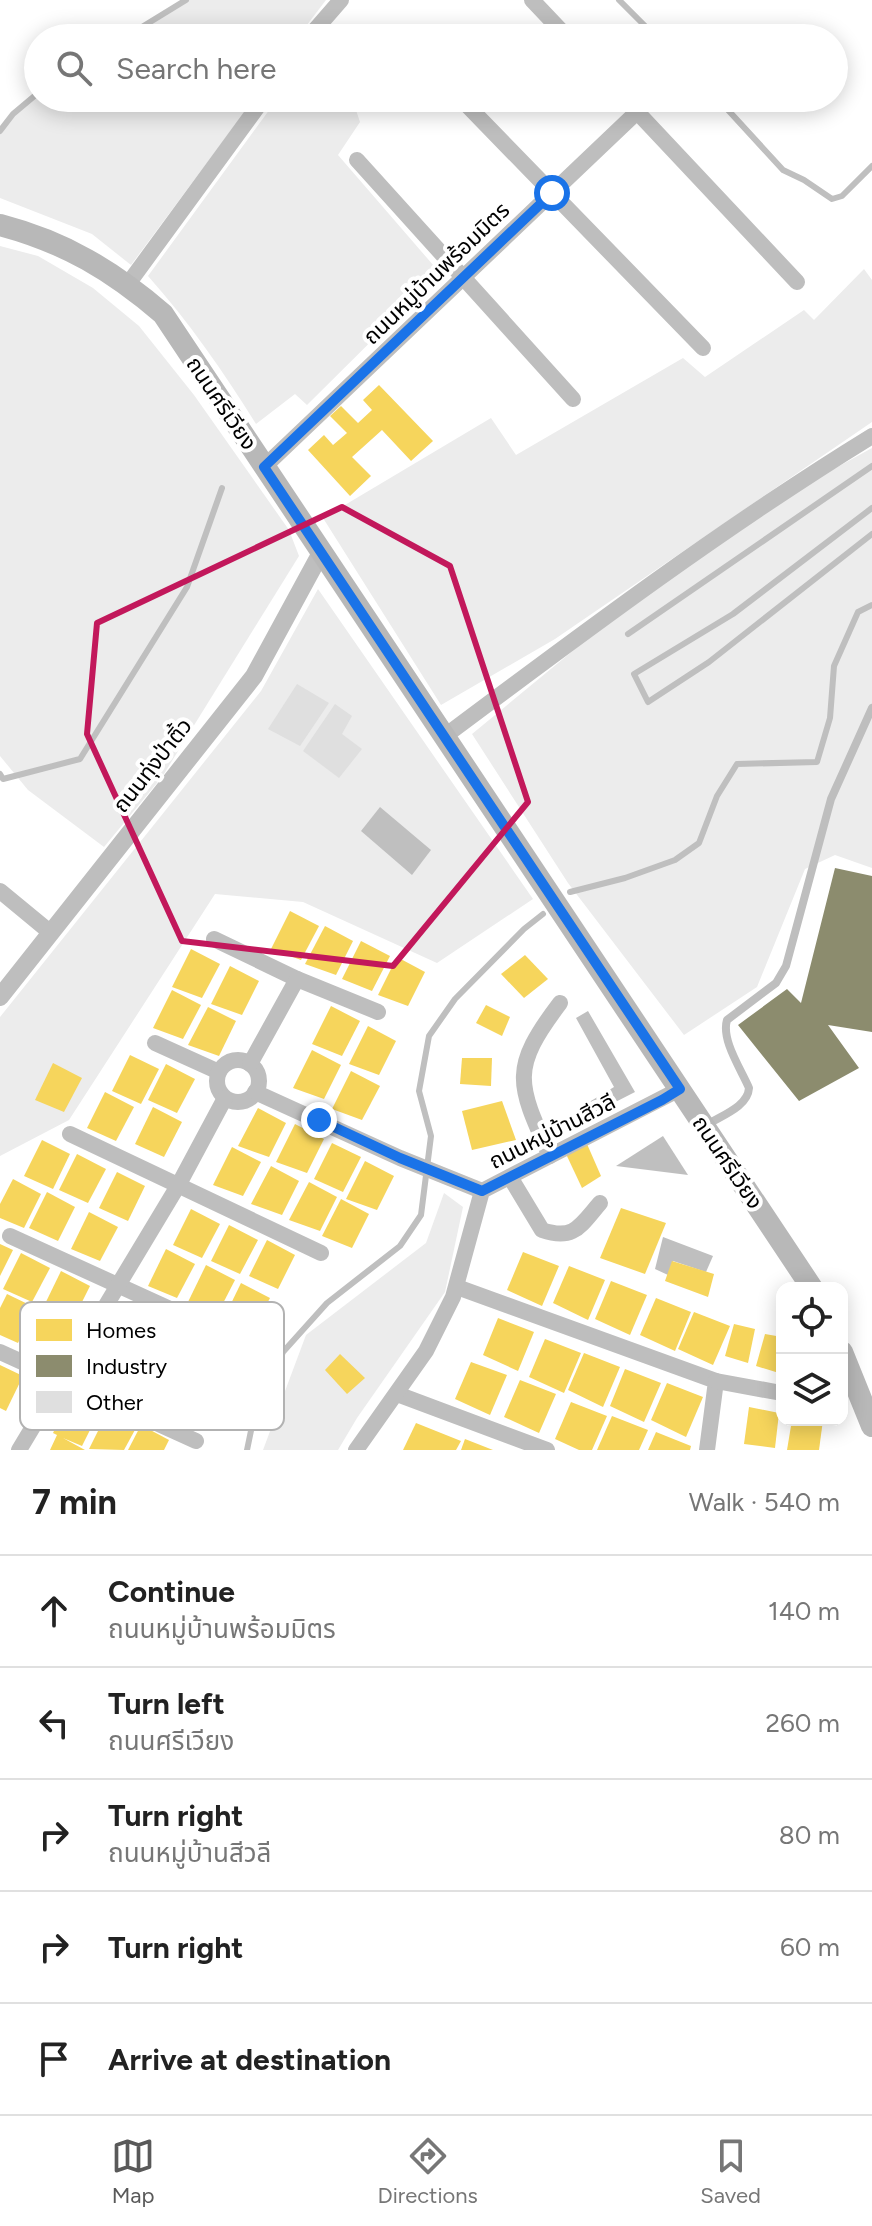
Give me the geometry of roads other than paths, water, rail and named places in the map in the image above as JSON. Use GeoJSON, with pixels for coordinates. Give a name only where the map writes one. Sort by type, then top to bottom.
{"type":"FeatureCollection","features":[{"type":"Feature","properties":{"kind":"main road","name":"ถนนศรีเวียง"},"geometry":{"type":"LineString","coordinates":[[0,225],[76,252],[128,284],[163,314],[445,736],[671,1094],[704,1126],[808,1282]]}},
{"type":"Feature","properties":{"kind":"main road"},"geometry":{"type":"LineString","coordinates":[[843,1354],[872,1426]]}},
{"type":"Feature","properties":{"kind":"street"},"geometry":{"type":"LineString","coordinates":[[320,24],[341,0]]}},
{"type":"Feature","properties":{"kind":"street"},"geometry":{"type":"LineString","coordinates":[[532,0],[555,24]]}},
{"type":"Feature","properties":{"kind":"street"},"geometry":{"type":"LineString","coordinates":[[128,284],[254,112]]}},
{"type":"Feature","properties":{"kind":"street"},"geometry":{"type":"LineString","coordinates":[[474,112],[703,348]]}},
{"type":"Feature","properties":{"kind":"street"},"geometry":{"type":"LineString","coordinates":[[637,112],[797,282]]}},
{"type":"Feature","properties":{"kind":"street","name":"ถนนหมู่บ้านพร้อมมิตร"},"geometry":{"type":"LineString","coordinates":[[264,467],[637,112]]}},
{"type":"Feature","properties":{"kind":"street"},"geometry":{"type":"LineString","coordinates":[[357,160],[573,399]]}},
{"type":"Feature","properties":{"kind":"street"},"geometry":{"type":"LineString","coordinates":[[445,736],[611,613],[872,436]]}},
{"type":"Feature","properties":{"kind":"street","name":"ถนนทุ่งป่าติ้ว"},"geometry":{"type":"LineString","coordinates":[[0,997],[254,676],[322,551]]}},
{"type":"Feature","properties":{"kind":"street"},"geometry":{"type":"LineString","coordinates":[[0,891],[51,933]]}},
{"type":"Feature","properties":{"kind":"street"},"geometry":{"type":"LineString","coordinates":[[214,939],[297,979],[378,1012]]}},
{"type":"Feature","properties":{"kind":"street"},"geometry":{"type":"LineString","coordinates":[[250,1064],[297,979]]}},
{"type":"Feature","properties":{"kind":"street"},"geometry":{"type":"LineString","coordinates":[[550,1156],[527,1100],[523,1081],[526,1058],[535,1036],[560,1003]]}},
{"type":"Feature","properties":{"kind":"street"},"geometry":{"type":"LineString","coordinates":[[155,1043],[219,1072]]}},
{"type":"Feature","properties":{"kind":"street"},"geometry":{"type":"LineString","coordinates":[[236,1060],[250,1064],[258,1076],[255,1092],[240,1102],[225,1098],[218,1086],[219,1072],[229,1062],[236,1060]]}},
{"type":"Feature","properties":{"kind":"street"},"geometry":{"type":"LineString","coordinates":[[255,1092],[400,1158],[482,1191]]}},
{"type":"Feature","properties":{"kind":"street","name":"ถนนหมู่บ้านสีวลี"},"geometry":{"type":"LineString","coordinates":[[356,1450],[426,1351],[457,1287],[482,1191],[671,1094]]}},
{"type":"Feature","properties":{"kind":"street"},"geometry":{"type":"LineString","coordinates":[[108,1302],[179,1184],[225,1098]]}},
{"type":"Feature","properties":{"kind":"street"},"geometry":{"type":"LineString","coordinates":[[70,1134],[321,1253]]}},
{"type":"Feature","properties":{"kind":"street"},"geometry":{"type":"LineString","coordinates":[[510,1177],[542,1230],[559,1236],[577,1230],[600,1203]]}},
{"type":"Feature","properties":{"kind":"street"},"geometry":{"type":"LineString","coordinates":[[10,1236],[155,1302]]}},
{"type":"Feature","properties":{"kind":"street"},"geometry":{"type":"LineString","coordinates":[[457,1287],[716,1381],[776,1392]]}},
{"type":"Feature","properties":{"kind":"street"},"geometry":{"type":"LineString","coordinates":[[0,1352],[20,1361]]}},
{"type":"Feature","properties":{"kind":"street"},"geometry":{"type":"LineString","coordinates":[[707,1450],[716,1381]]}},
{"type":"Feature","properties":{"kind":"street"},"geometry":{"type":"LineString","coordinates":[[397,1394],[547,1450]]}},
{"type":"Feature","properties":{"kind":"street"},"geometry":{"type":"LineString","coordinates":[[19,1450],[31,1430]]}},
{"type":"Feature","properties":{"kind":"street"},"geometry":{"type":"LineString","coordinates":[[172,1430],[196,1441]]}},
{"type":"Feature","properties":{"kind":"lane"},"geometry":{"type":"LineString","coordinates":[[704,1126],[743,1103],[749,1094],[725,1025],[727,1020],[776,983],[786,966],[831,799],[872,708]]}},
{"type":"Feature","properties":{"kind":"waterway"},"geometry":{"type":"LineString","coordinates":[[147,24],[186,0]]}},
{"type":"Feature","properties":{"kind":"waterway"},"geometry":{"type":"LineString","coordinates":[[619,0],[643,24]]}},
{"type":"Feature","properties":{"kind":"waterway"},"geometry":{"type":"LineString","coordinates":[[0,131],[24,105]]}},
{"type":"Feature","properties":{"kind":"waterway"},"geometry":{"type":"LineString","coordinates":[[730,112],[783,170],[832,199],[842,196],[872,166]]}},
{"type":"Feature","properties":{"kind":"waterway"},"geometry":{"type":"LineString","coordinates":[[628,634],[872,466]]}},
{"type":"Feature","properties":{"kind":"waterway"},"geometry":{"type":"LineString","coordinates":[[0,774],[3,779],[80,759],[187,587],[222,488]]}},
{"type":"Feature","properties":{"kind":"waterway"},"geometry":{"type":"LineString","coordinates":[[872,508],[733,614],[634,674],[648,702],[709,662],[872,534]]}},
{"type":"Feature","properties":{"kind":"waterway"},"geometry":{"type":"LineString","coordinates":[[570,892],[625,878],[675,860],[699,843],[717,796],[737,764],[817,762],[830,718],[834,666],[858,612],[872,605]]}},
{"type":"Feature","properties":{"kind":"waterway"},"geometry":{"type":"LineString","coordinates":[[284,1351],[327,1303],[400,1246],[421,1215],[431,1136],[419,1091],[429,1036],[455,999],[524,929],[543,914]]}},
{"type":"Feature","properties":{"kind":"waterway"},"geometry":{"type":"LineString","coordinates":[[247,1450],[251,1430]]}}]}
